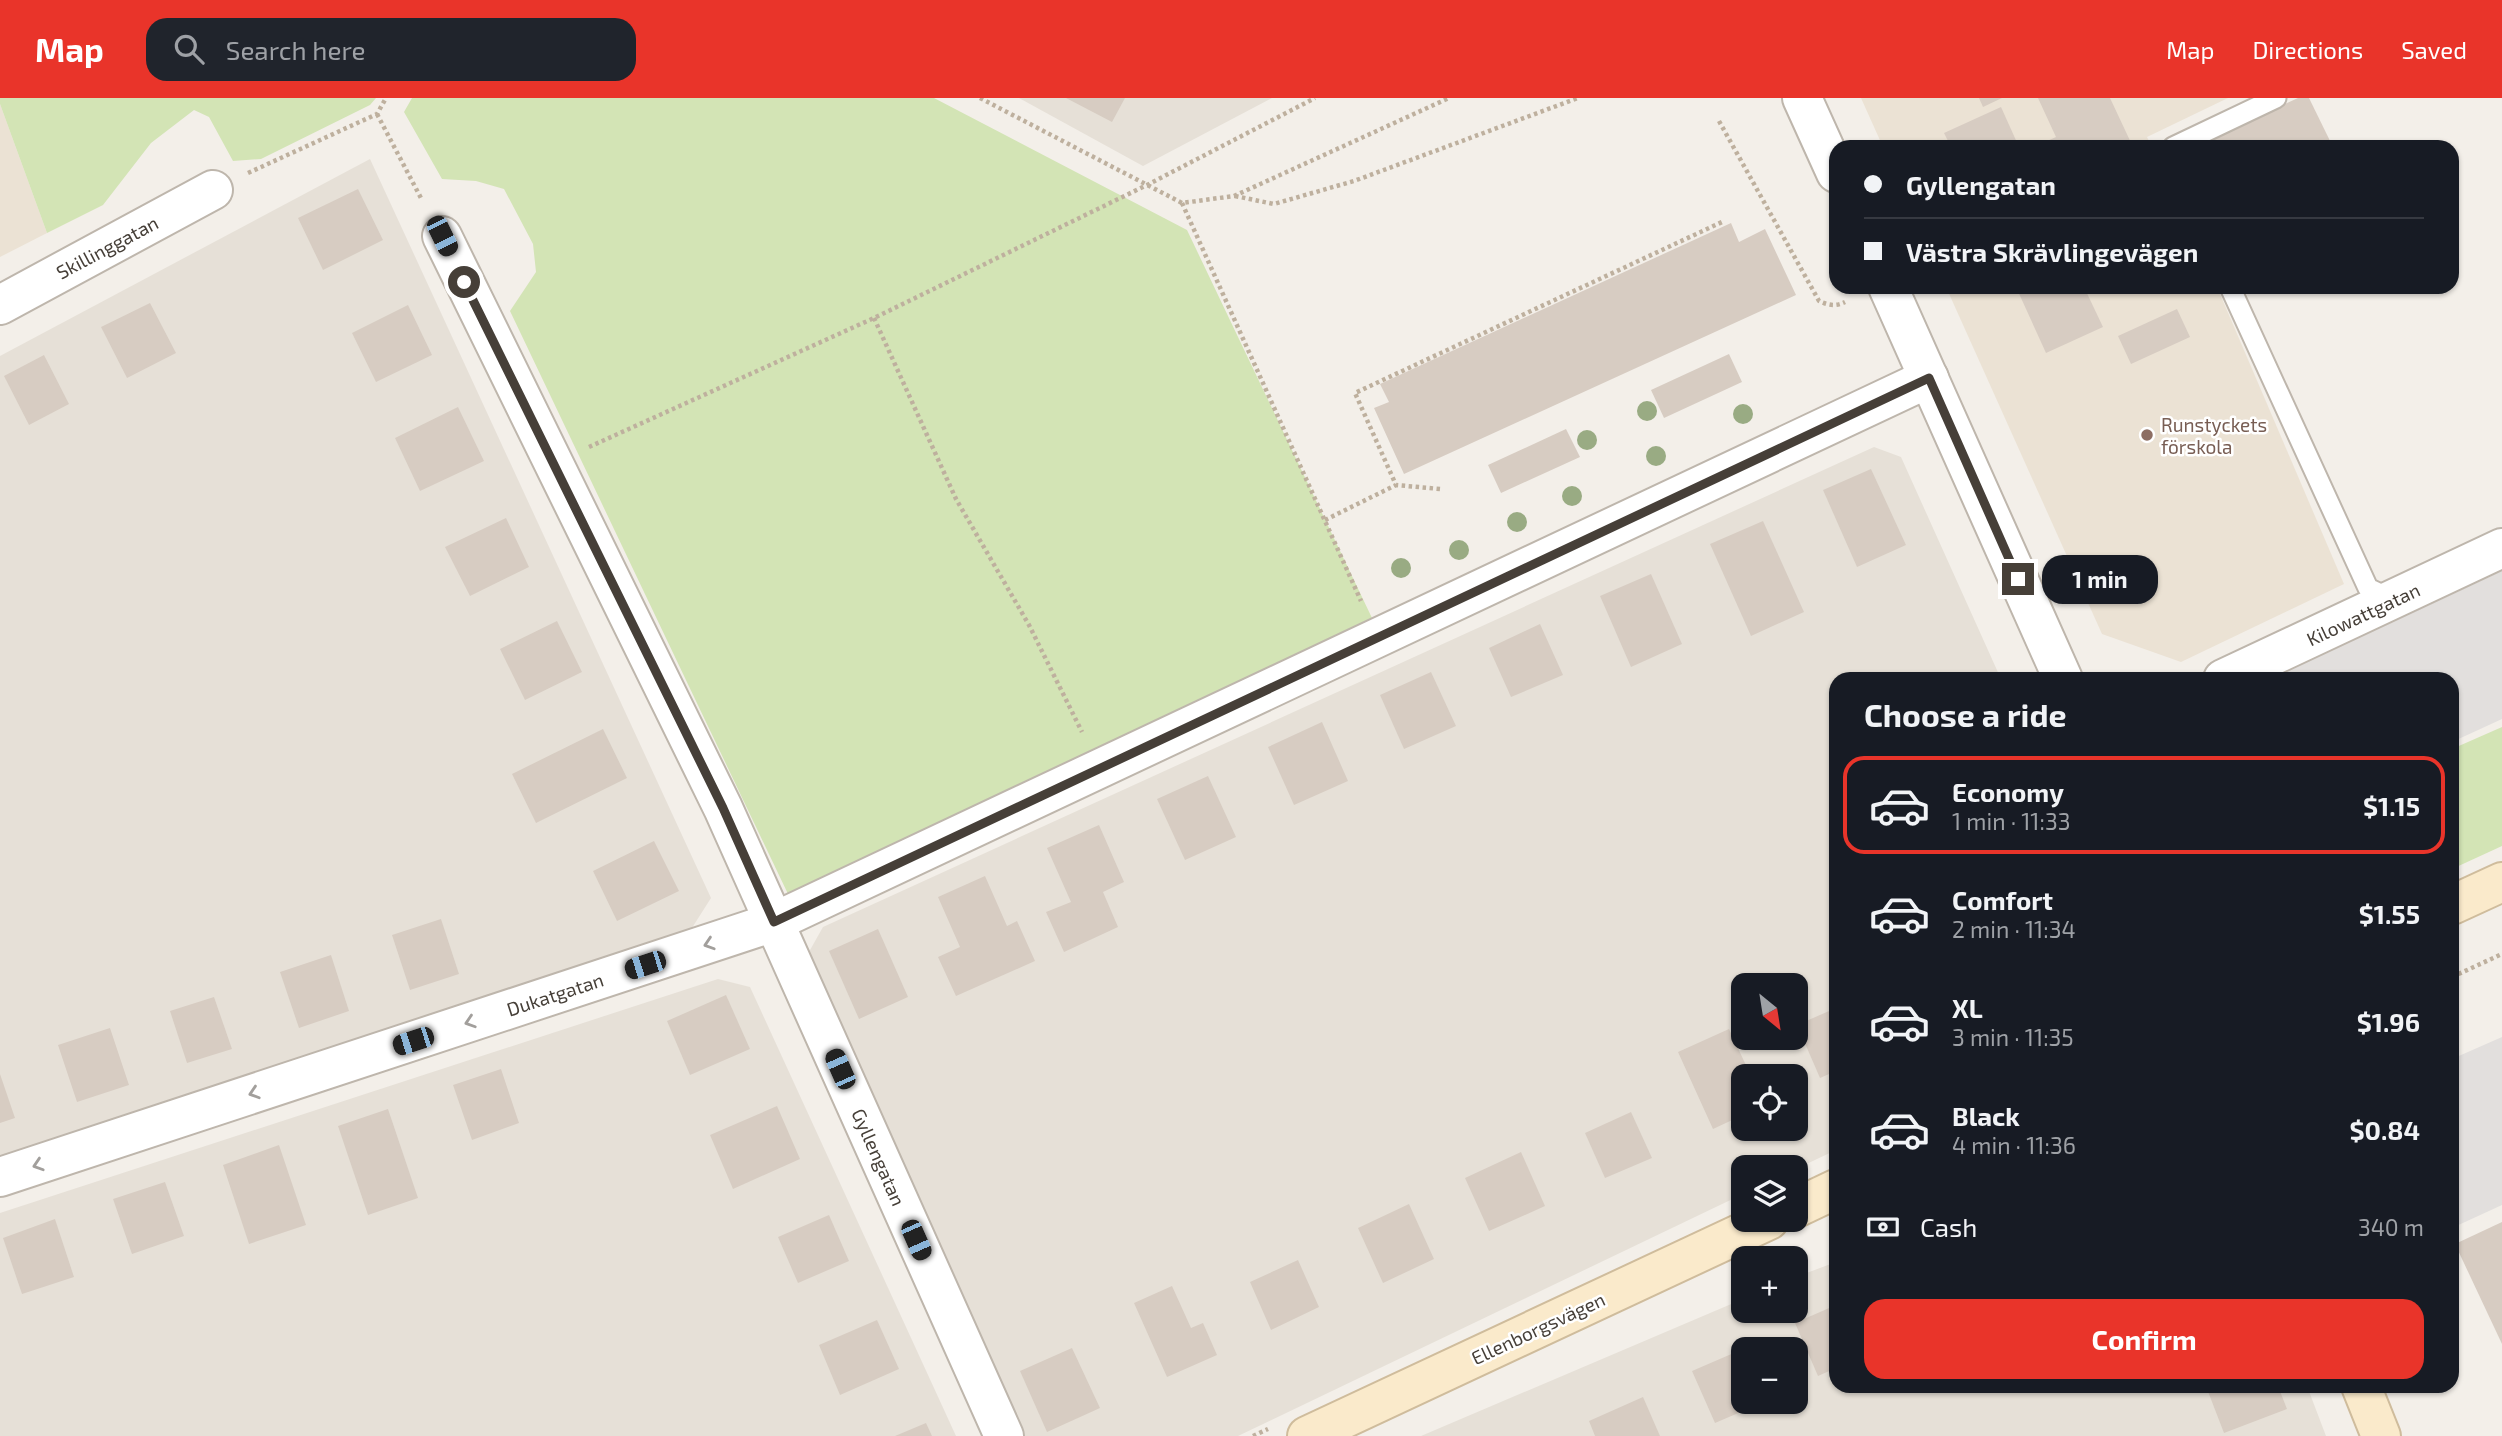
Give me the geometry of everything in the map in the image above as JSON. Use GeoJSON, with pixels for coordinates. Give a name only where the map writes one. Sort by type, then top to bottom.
{"type":"FeatureCollection","features":[{"type":"Feature","properties":{"kind":"street"},"geometry":{"type":"LineString","coordinates":[[1802,98],[1829,158]]}},
{"type":"Feature","properties":{"kind":"street","name":"Skillinggatan"},"geometry":{"type":"LineString","coordinates":[[0,305],[214,190]]}},
{"type":"Feature","properties":{"kind":"street","name":"Gyllengatan"},"geometry":{"type":"LineString","coordinates":[[442,236],[723,808],[1004,1436]]}},
{"type":"Feature","properties":{"kind":"street"},"geometry":{"type":"LineString","coordinates":[[1891,294],[2060,672]]}},
{"type":"Feature","properties":{"kind":"street","name":"Dukatgatan"},"geometry":{"type":"LineString","coordinates":[[0,1177],[774,922],[1929,378]]}},
{"type":"Feature","properties":{"kind":"street","name":"Kilowattgatan"},"geometry":{"type":"LineString","coordinates":[[2238,672],[2502,548]]}},
{"type":"Feature","properties":{"kind":"street"},"geometry":{"type":"LineString","coordinates":[[2459,902],[2502,882]]}},
{"type":"Feature","properties":{"kind":"street"},"geometry":{"type":"LineString","coordinates":[[1808,1202],[1829,1192]]}},
{"type":"Feature","properties":{"kind":"street","name":"Ellenborgsvägen"},"geometry":{"type":"LineString","coordinates":[[1307,1436],[1743,1232]]}},
{"type":"Feature","properties":{"kind":"street"},"geometry":{"type":"LineString","coordinates":[[2364,1393],[2381,1436]]}},
{"type":"Feature","properties":{"kind":"lane"},"geometry":{"type":"LineString","coordinates":[[2188,140],[2276,98]]}},
{"type":"Feature","properties":{"kind":"lane"},"geometry":{"type":"LineString","coordinates":[[2233,294],[2368,588],[2394,600]]}},
{"type":"Feature","properties":{"kind":"path"},"geometry":{"type":"LineString","coordinates":[[214,190],[377,114],[386,98]]}},
{"type":"Feature","properties":{"kind":"path"},"geometry":{"type":"LineString","coordinates":[[980,98],[1182,202],[1234,196],[1274,204],[1354,181],[1578,98]]}},
{"type":"Feature","properties":{"kind":"path"},"geometry":{"type":"LineString","coordinates":[[554,463],[874,317],[1147,185],[1315,98]]}},
{"type":"Feature","properties":{"kind":"path"},"geometry":{"type":"LineString","coordinates":[[1234,196],[1449,98]]}},
{"type":"Feature","properties":{"kind":"path"},"geometry":{"type":"LineString","coordinates":[[377,114],[442,236]]}},
{"type":"Feature","properties":{"kind":"path"},"geometry":{"type":"LineString","coordinates":[[1719,121],[1819,301],[1828,305],[1844,302]]}},
{"type":"Feature","properties":{"kind":"path"},"geometry":{"type":"LineString","coordinates":[[1182,202],[1378,637]]}},
{"type":"Feature","properties":{"kind":"path"},"geometry":{"type":"LineString","coordinates":[[1396,485],[1355,393],[1722,222]]}},
{"type":"Feature","properties":{"kind":"path"},"geometry":{"type":"LineString","coordinates":[[874,317],[956,499],[1029,625],[1101,769]]}},
{"type":"Feature","properties":{"kind":"path"},"geometry":{"type":"LineString","coordinates":[[1325,520],[1396,485],[1440,489]]}},
{"type":"Feature","properties":{"kind":"path"},"geometry":{"type":"LineString","coordinates":[[2459,974],[2502,954]]}},
{"type":"Feature","properties":{"kind":"shaded area"},"geometry":{"type":"Polygon","coordinates":[[[1019,98],[1272,98],[1143,166],[1019,98]]]}},
{"type":"Feature","properties":{"kind":"shaded area"},"geometry":{"type":"Polygon","coordinates":[[[1861,98],[2228,98],[2147,137],[2148,140],[1880,140],[1861,98]]]}},
{"type":"Feature","properties":{"kind":"shaded area"},"geometry":{"type":"Polygon","coordinates":[[[0,104],[47,233],[0,257],[0,104]]]}},
{"type":"Feature","properties":{"kind":"shaded area"},"geometry":{"type":"Polygon","coordinates":[[[370,159],[711,898],[690,931],[0,1160],[0,356],[370,159]]]}},
{"type":"Feature","properties":{"kind":"shaded area","name":"Runstyckets förskola"},"geometry":{"type":"Polygon","coordinates":[[[1949,294],[2220,294],[2344,584],[2181,662],[2102,634],[1949,294]]]}},
{"type":"Feature","properties":{"kind":"shaded area"},"geometry":{"type":"Polygon","coordinates":[[[1874,447],[1901,457],[1998,672],[1829,672],[1829,1153],[1808,1163],[1808,1155],[1731,1155],[1731,1200],[1238,1436],[1025,1436],[805,959],[823,927],[1874,447]]]}},
{"type":"Feature","properties":{"kind":"shaded area"},"geometry":{"type":"Polygon","coordinates":[[[2502,571],[2502,719],[2459,739],[2459,672],[2285,672],[2502,571]]]}},
{"type":"Feature","properties":{"kind":"shaded area"},"geometry":{"type":"Polygon","coordinates":[[[718,979],[750,987],[956,1436],[0,1436],[0,1213],[718,979]]]}},
{"type":"Feature","properties":{"kind":"shaded area"},"geometry":{"type":"Polygon","coordinates":[[[2502,1037],[2502,1205],[2459,1225],[2459,1056],[2502,1037]]]}},
{"type":"Feature","properties":{"kind":"shaded area"},"geometry":{"type":"Polygon","coordinates":[[[1829,1265],[1829,1393],[2310,1393],[2326,1436],[1421,1436],[1731,1304],[1731,1323],[1808,1323],[1808,1272],[1829,1265]]]}},
{"type":"Feature","properties":{"kind":"green space"},"geometry":{"type":"Polygon","coordinates":[[[0,98],[376,98],[370,105],[261,159],[233,161],[209,117],[194,110],[151,143],[103,205],[47,233],[0,98]]]}},
{"type":"Feature","properties":{"kind":"green space"},"geometry":{"type":"Polygon","coordinates":[[[412,98],[934,98],[1187,230],[1372,618],[788,894],[510,311],[536,272],[533,244],[504,189],[476,181],[442,179],[404,112],[412,98]]]}},
{"type":"Feature","properties":{"kind":"green space"},"geometry":{"type":"Polygon","coordinates":[[[2502,727],[2502,846],[2459,866],[2459,746],[2502,727]]]}},
{"type":"Feature","properties":{"kind":"building"},"geometry":{"type":"Polygon","coordinates":[[[1066,98],[1125,98],[1112,122],[1066,98]]]}},
{"type":"Feature","properties":{"kind":"building"},"geometry":{"type":"Polygon","coordinates":[[[1979,98],[2002,98],[1983,107],[1979,98]]]}},
{"type":"Feature","properties":{"kind":"building"},"geometry":{"type":"Polygon","coordinates":[[[2038,98],[2110,98],[2130,140],[2049,140],[2056,137],[2038,98]]]}},
{"type":"Feature","properties":{"kind":"building"},"geometry":{"type":"Polygon","coordinates":[[[2298,98],[2309,98],[2330,140],[2207,140],[2298,98]]]}},
{"type":"Feature","properties":{"kind":"building"},"geometry":{"type":"Polygon","coordinates":[[[2001,107],[2016,140],[1948,140],[1944,133],[2001,107]]]}},
{"type":"Feature","properties":{"kind":"building"},"geometry":{"type":"Polygon","coordinates":[[[358,189],[383,240],[323,270],[298,218],[358,189]]]}},
{"type":"Feature","properties":{"kind":"building"},"geometry":{"type":"Polygon","coordinates":[[[1731,223],[1739,242],[1765,229],[1796,295],[1404,474],[1374,408],[1389,402],[1380,384],[1731,223]]]}},
{"type":"Feature","properties":{"kind":"building"},"geometry":{"type":"Polygon","coordinates":[[[2019,294],[2087,294],[2103,327],[2046,353],[2019,294]]]}},
{"type":"Feature","properties":{"kind":"building"},"geometry":{"type":"Polygon","coordinates":[[[150,303],[176,353],[127,378],[101,327],[150,303]]]}},
{"type":"Feature","properties":{"kind":"building"},"geometry":{"type":"Polygon","coordinates":[[[408,305],[432,355],[376,382],[352,333],[408,305]]]}},
{"type":"Feature","properties":{"kind":"building"},"geometry":{"type":"Polygon","coordinates":[[[2177,309],[2190,337],[2131,364],[2118,336],[2177,309]]]}},
{"type":"Feature","properties":{"kind":"building"},"geometry":{"type":"Polygon","coordinates":[[[1729,354],[1742,382],[1664,418],[1651,390],[1729,354]]]}},
{"type":"Feature","properties":{"kind":"building"},"geometry":{"type":"Polygon","coordinates":[[[44,355],[69,404],[29,425],[4,376],[44,355]]]}},
{"type":"Feature","properties":{"kind":"building"},"geometry":{"type":"Polygon","coordinates":[[[458,407],[484,461],[420,491],[395,438],[458,407]]]}},
{"type":"Feature","properties":{"kind":"building"},"geometry":{"type":"Polygon","coordinates":[[[1566,429],[1580,457],[1501,493],[1488,465],[1566,429]]]}},
{"type":"Feature","properties":{"kind":"building"},"geometry":{"type":"Polygon","coordinates":[[[1871,469],[1906,545],[1857,567],[1823,490],[1871,469]]]}},
{"type":"Feature","properties":{"kind":"building"},"geometry":{"type":"Polygon","coordinates":[[[506,518],[529,567],[470,596],[445,547],[506,518]]]}},
{"type":"Feature","properties":{"kind":"building"},"geometry":{"type":"Polygon","coordinates":[[[1763,521],[1804,612],[1751,636],[1710,544],[1763,521]]]}},
{"type":"Feature","properties":{"kind":"building"},"geometry":{"type":"Polygon","coordinates":[[[1651,574],[1682,644],[1631,667],[1600,596],[1651,574]]]}},
{"type":"Feature","properties":{"kind":"building"},"geometry":{"type":"Polygon","coordinates":[[[557,621],[582,672],[525,700],[500,649],[557,621]]]}},
{"type":"Feature","properties":{"kind":"building"},"geometry":{"type":"Polygon","coordinates":[[[1540,624],[1563,675],[1511,697],[1489,648],[1540,624]]]}},
{"type":"Feature","properties":{"kind":"building"},"geometry":{"type":"Polygon","coordinates":[[[1431,672],[1456,726],[1404,749],[1380,695],[1431,672]]]}},
{"type":"Feature","properties":{"kind":"building"},"geometry":{"type":"Polygon","coordinates":[[[1322,722],[1348,781],[1294,805],[1268,747],[1322,722]]]}},
{"type":"Feature","properties":{"kind":"building"},"geometry":{"type":"Polygon","coordinates":[[[603,729],[627,778],[536,823],[512,774],[603,729]]]}},
{"type":"Feature","properties":{"kind":"building"},"geometry":{"type":"Polygon","coordinates":[[[1208,776],[1236,837],[1185,860],[1157,799],[1208,776]]]}},
{"type":"Feature","properties":{"kind":"building"},"geometry":{"type":"Polygon","coordinates":[[[1099,825],[1124,882],[1103,892],[1118,927],[1064,952],[1046,912],[1071,902],[1047,848],[1099,825]]]}},
{"type":"Feature","properties":{"kind":"building"},"geometry":{"type":"Polygon","coordinates":[[[654,841],[679,891],[617,921],[593,871],[654,841]]]}},
{"type":"Feature","properties":{"kind":"building"},"geometry":{"type":"Polygon","coordinates":[[[985,876],[1007,926],[1017,921],[1035,961],[956,996],[938,957],[960,947],[938,897],[985,876]]]}},
{"type":"Feature","properties":{"kind":"building"},"geometry":{"type":"Polygon","coordinates":[[[441,919],[459,974],[410,990],[392,935],[441,919]]]}},
{"type":"Feature","properties":{"kind":"building"},"geometry":{"type":"Polygon","coordinates":[[[878,929],[908,997],[859,1019],[829,951],[878,929]]]}},
{"type":"Feature","properties":{"kind":"building"},"geometry":{"type":"Polygon","coordinates":[[[331,955],[349,1011],[299,1028],[280,972],[331,955]]]}},
{"type":"Feature","properties":{"kind":"building"},"geometry":{"type":"Polygon","coordinates":[[[726,995],[750,1049],[690,1075],[667,1021],[726,995]]]}},
{"type":"Feature","properties":{"kind":"building"},"geometry":{"type":"Polygon","coordinates":[[[214,997],[232,1049],[187,1063],[170,1011],[214,997]]]}},
{"type":"Feature","properties":{"kind":"building"},"geometry":{"type":"Polygon","coordinates":[[[1829,1011],[1829,1074],[1820,1078],[1808,1050],[1808,1020],[1829,1011]]]}},
{"type":"Feature","properties":{"kind":"building"},"geometry":{"type":"Polygon","coordinates":[[[110,1028],[129,1085],[77,1102],[58,1045],[110,1028]]]}},
{"type":"Feature","properties":{"kind":"building"},"geometry":{"type":"Polygon","coordinates":[[[1729,1029],[1731,1050],[1739,1050],[1745,1064],[1731,1064],[1731,1121],[1713,1129],[1678,1052],[1729,1029]]]}},
{"type":"Feature","properties":{"kind":"building"},"geometry":{"type":"Polygon","coordinates":[[[501,1069],[519,1123],[472,1140],[453,1085],[501,1069]]]}},
{"type":"Feature","properties":{"kind":"building"},"geometry":{"type":"Polygon","coordinates":[[[0,1074],[15,1118],[0,1123],[0,1074]]]}},
{"type":"Feature","properties":{"kind":"building"},"geometry":{"type":"Polygon","coordinates":[[[777,1106],[800,1159],[733,1189],[710,1135],[777,1106]]]}},
{"type":"Feature","properties":{"kind":"building"},"geometry":{"type":"Polygon","coordinates":[[[388,1109],[418,1198],[368,1215],[338,1126],[388,1109]]]}},
{"type":"Feature","properties":{"kind":"building"},"geometry":{"type":"Polygon","coordinates":[[[1631,1112],[1652,1158],[1605,1178],[1585,1133],[1631,1112]]]}},
{"type":"Feature","properties":{"kind":"building"},"geometry":{"type":"Polygon","coordinates":[[[279,1145],[306,1225],[249,1244],[223,1165],[279,1145]]]}},
{"type":"Feature","properties":{"kind":"building"},"geometry":{"type":"Polygon","coordinates":[[[1521,1152],[1545,1206],[1489,1231],[1465,1178],[1521,1152]]]}},
{"type":"Feature","properties":{"kind":"building"},"geometry":{"type":"Polygon","coordinates":[[[165,1182],[184,1236],[132,1254],[113,1199],[165,1182]]]}},
{"type":"Feature","properties":{"kind":"building"},"geometry":{"type":"Polygon","coordinates":[[[1409,1204],[1434,1259],[1383,1283],[1358,1228],[1409,1204]]]}},
{"type":"Feature","properties":{"kind":"building"},"geometry":{"type":"Polygon","coordinates":[[[829,1215],[849,1261],[798,1283],[778,1237],[829,1215]]]}},
{"type":"Feature","properties":{"kind":"building"},"geometry":{"type":"Polygon","coordinates":[[[55,1219],[74,1277],[22,1294],[3,1238],[55,1219]]]}},
{"type":"Feature","properties":{"kind":"building"},"geometry":{"type":"Polygon","coordinates":[[[2502,1222],[2502,1344],[2459,1253],[2459,1242],[2502,1222]]]}},
{"type":"Feature","properties":{"kind":"building"},"geometry":{"type":"Polygon","coordinates":[[[1298,1260],[1319,1307],[1271,1330],[1250,1282],[1298,1260]]]}},
{"type":"Feature","properties":{"kind":"building"},"geometry":{"type":"Polygon","coordinates":[[[1172,1286],[1191,1328],[1203,1323],[1217,1355],[1167,1377],[1134,1303],[1172,1286]]]}},
{"type":"Feature","properties":{"kind":"building"},"geometry":{"type":"Polygon","coordinates":[[[1829,1308],[1829,1371],[1818,1376],[1808,1353],[1808,1337],[1801,1337],[1795,1323],[1808,1323],[1808,1317],[1829,1308]]]}},
{"type":"Feature","properties":{"kind":"building"},"geometry":{"type":"Polygon","coordinates":[[[877,1320],[899,1369],[840,1395],[819,1345],[877,1320]]]}},
{"type":"Feature","properties":{"kind":"building"},"geometry":{"type":"Polygon","coordinates":[[[1072,1348],[1100,1408],[1047,1432],[1020,1371],[1072,1348]]]}},
{"type":"Feature","properties":{"kind":"building"},"geometry":{"type":"Polygon","coordinates":[[[1731,1354],[1731,1414],[1736,1414],[1715,1423],[1692,1371],[1731,1354]]]}},
{"type":"Feature","properties":{"kind":"building"},"geometry":{"type":"Polygon","coordinates":[[[2209,1393],[2281,1393],[2287,1409],[2224,1433],[2209,1393]]]}},
{"type":"Feature","properties":{"kind":"building"},"geometry":{"type":"Polygon","coordinates":[[[1643,1397],[1660,1436],[1595,1436],[1589,1421],[1643,1397]]]}},
{"type":"Feature","properties":{"kind":"building"},"geometry":{"type":"Polygon","coordinates":[[[926,1423],[932,1436],[895,1436],[926,1423]]]}},
{"type":"Feature","properties":{"kind":"place","name":"Runstyckets förskola"},"geometry":{"type":"Point","coordinates":[2147,435]}},
{"type":"Feature","properties":{"kind":"route"},"geometry":{"type":"LineString","coordinates":[[464,282],[723,808],[774,922],[1929,378],[2018,579]]}}]}
